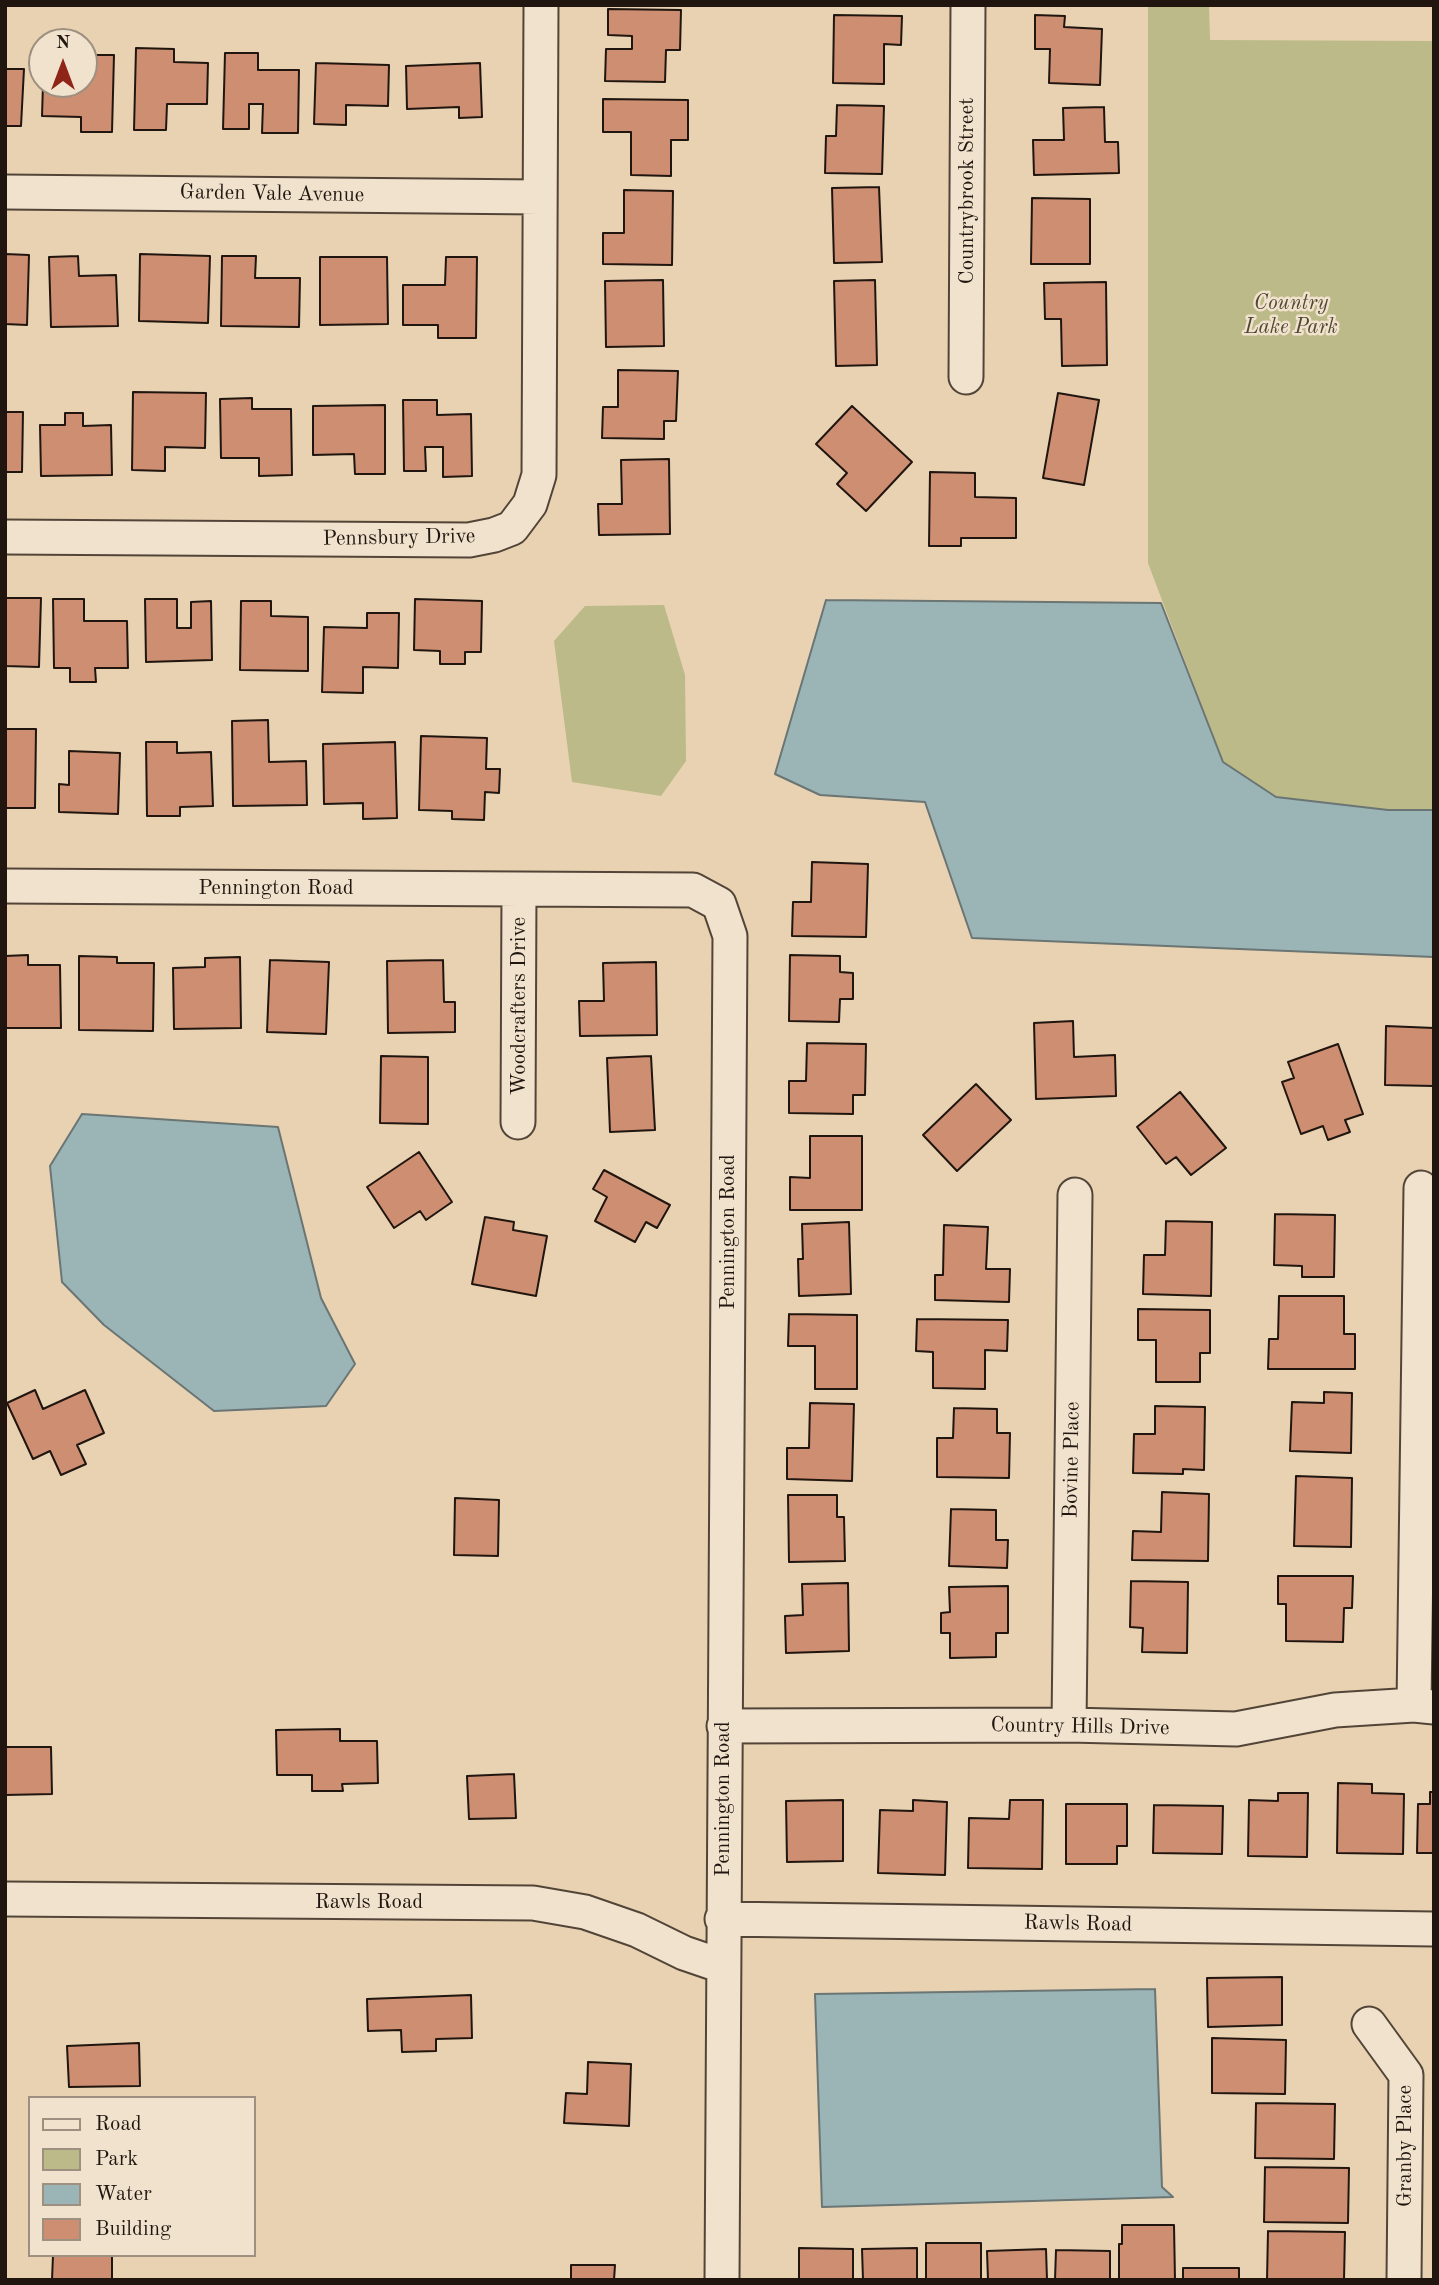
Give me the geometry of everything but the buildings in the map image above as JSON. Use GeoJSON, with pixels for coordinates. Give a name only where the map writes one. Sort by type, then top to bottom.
{"type":"FeatureCollection","features":[{"type":"Feature","properties":{"kind":"street","name":"Pennsbury Drive"},"geometry":{"type":"LineString","coordinates":[[5,537],[469,540],[494,536],[512,528],[530,504],[539,475],[541,5]]}},
{"type":"Feature","properties":{"kind":"street","name":"Countrybrook Street"},"geometry":{"type":"LineString","coordinates":[[966,377],[968,5]]}},
{"type":"Feature","properties":{"kind":"street","name":"Garden Vale Avenue"},"geometry":{"type":"LineString","coordinates":[[5,192],[539,197]]}},
{"type":"Feature","properties":{"kind":"street","name":"Pennington Road"},"geometry":{"type":"LineString","coordinates":[[5,886],[693,890],[719,904],[730,936],[722,1919],[722,2280]]}},
{"type":"Feature","properties":{"kind":"street","name":"Woodcrafters Drive"},"geometry":{"type":"LineString","coordinates":[[518,1122],[519,890]]}},
{"type":"Feature","properties":{"kind":"street"},"geometry":{"type":"LineString","coordinates":[[1421,1188],[1424,1706]]}},
{"type":"Feature","properties":{"kind":"street","name":"Bovine Place"},"geometry":{"type":"LineString","coordinates":[[1069,1725],[1075,1195]]}},
{"type":"Feature","properties":{"kind":"street","name":"Country Hills Drive"},"geometry":{"type":"LineString","coordinates":[[724,1727],[1069,1725],[1236,1729],[1335,1710],[1424,1706]]}},
{"type":"Feature","properties":{"kind":"street","name":"Rawls Road"},"geometry":{"type":"LineString","coordinates":[[5,1899],[533,1903],[585,1912],[637,1930],[684,1953],[722,1966]]}},
{"type":"Feature","properties":{"kind":"street","name":"Rawls Road"},"geometry":{"type":"LineString","coordinates":[[722,1919],[1434,1929]]}},
{"type":"Feature","properties":{"kind":"street","name":"Granby Place"},"geometry":{"type":"LineString","coordinates":[[1370,2024],[1406,2075],[1404,2280]]}},
{"type":"Feature","properties":{"kind":"green space","name":"Country Lake Park"},"geometry":{"type":"Polygon","coordinates":[[[1148,5],[1209,5],[1210,40],[1434,41],[1434,810],[1388,810],[1276,797],[1223,762],[1148,563],[1148,5]]]}},
{"type":"Feature","properties":{"kind":"green space"},"geometry":{"type":"Polygon","coordinates":[[[664,605],[685,675],[686,761],[661,796],[572,782],[554,641],[585,606],[664,605]]]}},
{"type":"Feature","properties":{"kind":"water"},"geometry":{"type":"Polygon","coordinates":[[[826,600],[1161,603],[1223,762],[1276,797],[1388,810],[1434,810],[1434,957],[972,938],[925,802],[820,795],[775,774],[826,600]]]}},
{"type":"Feature","properties":{"kind":"water"},"geometry":{"type":"Polygon","coordinates":[[[82,1114],[278,1127],[321,1298],[355,1364],[326,1406],[214,1411],[104,1325],[62,1282],[50,1166],[82,1114]]]}},
{"type":"Feature","properties":{"kind":"water"},"geometry":{"type":"Polygon","coordinates":[[[1155,1989],[1162,2187],[1173,2197],[822,2207],[815,1994],[1155,1989]]]}}]}
